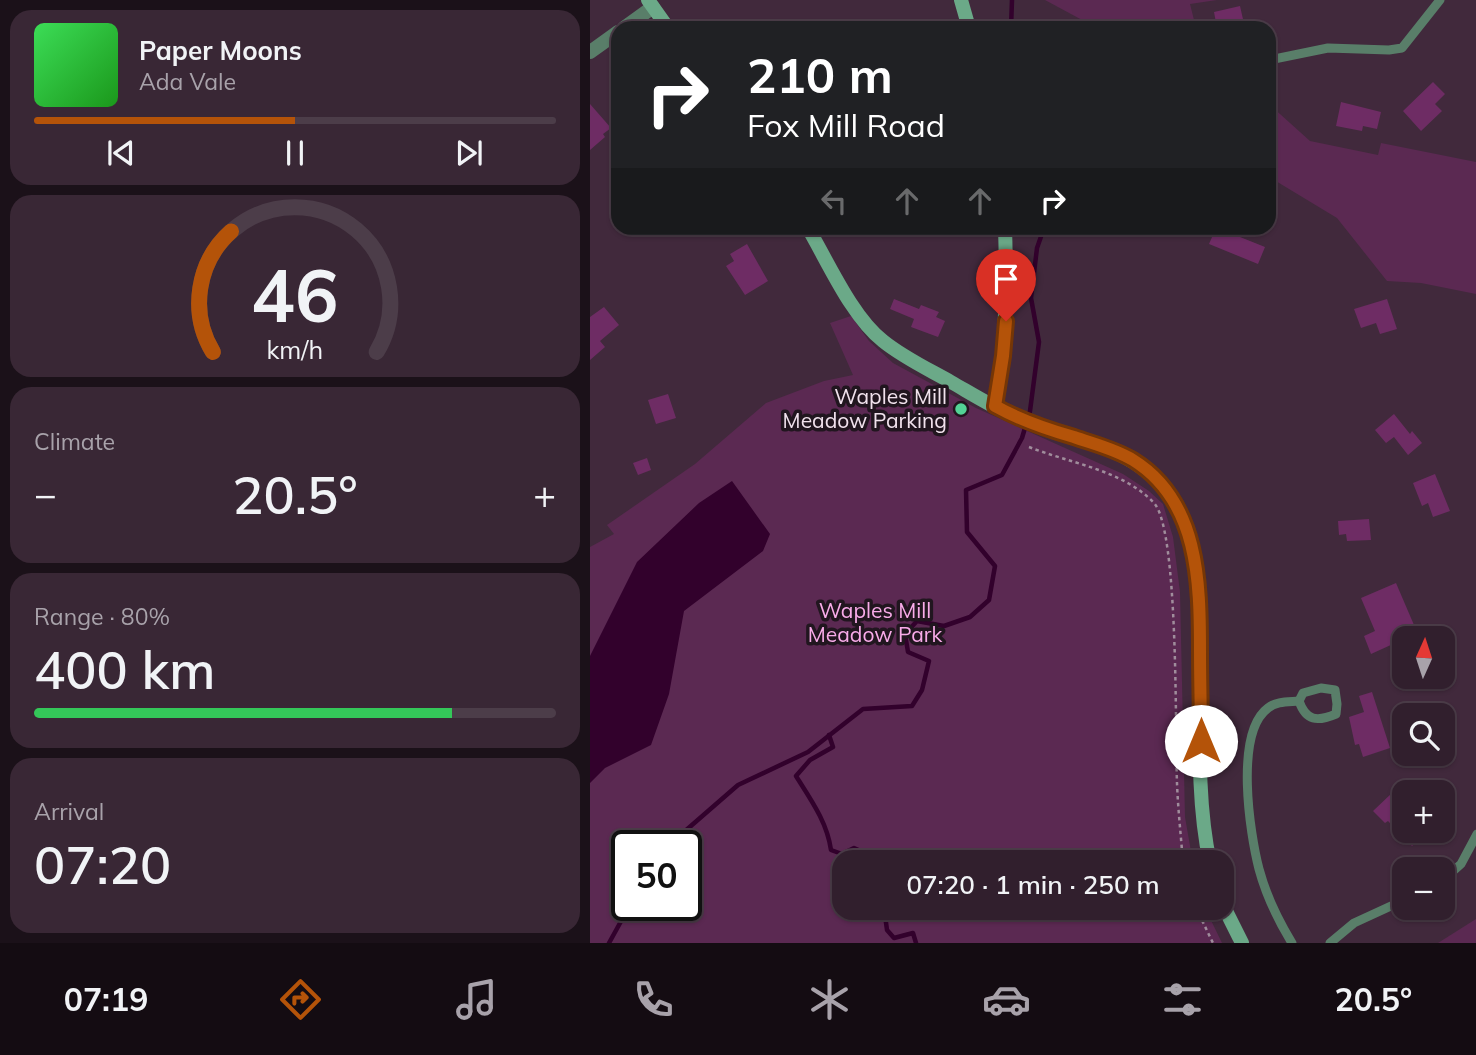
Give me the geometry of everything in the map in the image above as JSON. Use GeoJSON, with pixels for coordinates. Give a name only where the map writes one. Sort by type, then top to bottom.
{"type":"FeatureCollection","features":[{"type":"Feature","properties":{"kind":"main road"},"geometry":{"type":"LineString","coordinates":[[961,0],[967,21]]}},
{"type":"Feature","properties":{"kind":"main road"},"geometry":{"type":"LineString","coordinates":[[650,4],[663,21]]}},
{"type":"Feature","properties":{"kind":"main road"},"geometry":{"type":"LineString","coordinates":[[812,235],[858,313],[881,340],[899,353],[1013,416],[1114,450],[1133,460],[1158,480],[1170,495],[1185,523],[1198,580],[1201,794],[1208,850]]}},
{"type":"Feature","properties":{"kind":"main road"},"geometry":{"type":"LineString","coordinates":[[995,406],[1006,321],[1005,235]]}},
{"type":"Feature","properties":{"kind":"main road"},"geometry":{"type":"LineString","coordinates":[[1230,920],[1242,943]]}},
{"type":"Feature","properties":{"kind":"street"},"geometry":{"type":"LineString","coordinates":[[632,21],[650,4]]}},
{"type":"Feature","properties":{"kind":"street"},"geometry":{"type":"LineString","coordinates":[[590,52],[611,37]]}},
{"type":"Feature","properties":{"kind":"lane"},"geometry":{"type":"LineString","coordinates":[[1276,59],[1328,48],[1402,48],[1440,0]]}},
{"type":"Feature","properties":{"kind":"lane"},"geometry":{"type":"LineString","coordinates":[[1331,688],[1336,695],[1336,714],[1317,720],[1309,718],[1302,711],[1299,701],[1303,693],[1331,688]]}},
{"type":"Feature","properties":{"kind":"lane"},"geometry":{"type":"LineString","coordinates":[[1292,943],[1271,903],[1259,868],[1248,793],[1248,772],[1250,743],[1254,726],[1261,715],[1268,707],[1277,703],[1299,701]]}},
{"type":"Feature","properties":{"kind":"lane"},"geometry":{"type":"LineString","coordinates":[[1455,869],[1461,864],[1476,834]]}},
{"type":"Feature","properties":{"kind":"lane"},"geometry":{"type":"LineString","coordinates":[[1330,943],[1354,923],[1392,906]]}},
{"type":"Feature","properties":{"kind":"path"},"geometry":{"type":"LineString","coordinates":[[1029,447],[1105,473],[1135,488],[1156,505],[1163,524],[1171,570],[1177,785],[1182,850]]}},
{"type":"Feature","properties":{"kind":"path"},"geometry":{"type":"LineString","coordinates":[[1202,920],[1214,943]]}},
{"type":"Feature","properties":{"kind":"green space"},"geometry":{"type":"Polygon","coordinates":[[[1045,0],[1217,0],[1190,4],[1194,21],[1084,21],[1045,0]]]}},
{"type":"Feature","properties":{"kind":"green space"},"geometry":{"type":"Polygon","coordinates":[[[1276,110],[1310,141],[1378,155],[1381,143],[1476,162],[1476,294],[1421,283],[1387,281],[1337,218],[1276,181],[1276,110]]]}},
{"type":"Feature","properties":{"kind":"green space","name":"Waples Mill Meadow Park"},"geometry":{"type":"Polygon","coordinates":[[[851,316],[869,341],[893,363],[976,408],[1123,474],[1163,504],[1173,537],[1180,592],[1185,817],[1191,850],[832,850],[832,920],[1211,920],[1222,943],[590,943],[590,547],[614,534],[607,525],[695,464],[766,403],[824,381],[853,375],[830,323],[851,316]]]}},
{"type":"Feature","properties":{"kind":"green space"},"geometry":{"type":"Polygon","coordinates":[[[1476,919],[1476,943],[1438,943],[1476,919]]]}},
{"type":"Feature","properties":{"kind":"shaded area"},"geometry":{"type":"Polygon","coordinates":[[[732,481],[770,534],[763,551],[684,611],[669,694],[651,745],[605,768],[590,783],[590,656],[637,562],[699,503],[732,481]]]}},
{"type":"Feature","properties":{"kind":"building"},"geometry":{"type":"Polygon","coordinates":[[[1240,6],[1243,21],[1216,21],[1214,12],[1240,6]]]}},
{"type":"Feature","properties":{"kind":"building"},"geometry":{"type":"Polygon","coordinates":[[[1433,82],[1445,94],[1435,104],[1442,111],[1421,131],[1403,111],[1433,82]]]}},
{"type":"Feature","properties":{"kind":"building"},"geometry":{"type":"Polygon","coordinates":[[[1341,102],[1381,112],[1377,129],[1363,126],[1362,131],[1336,126],[1341,102]]]}},
{"type":"Feature","properties":{"kind":"building"},"geometry":{"type":"Polygon","coordinates":[[[590,104],[611,128],[590,150],[590,104]]]}},
{"type":"Feature","properties":{"kind":"building"},"geometry":{"type":"Polygon","coordinates":[[[1213,235],[1235,235],[1265,247],[1258,264],[1209,244],[1213,235]]]}},
{"type":"Feature","properties":{"kind":"building"},"geometry":{"type":"Polygon","coordinates":[[[747,244],[768,281],[745,295],[726,266],[734,261],[730,254],[747,244]]]}},
{"type":"Feature","properties":{"kind":"building"},"geometry":{"type":"Polygon","coordinates":[[[894,299],[919,309],[921,305],[939,312],[936,317],[945,321],[938,337],[911,327],[914,319],[890,309],[894,299]]]}},
{"type":"Feature","properties":{"kind":"building"},"geometry":{"type":"Polygon","coordinates":[[[1387,299],[1397,329],[1380,334],[1376,323],[1361,328],[1354,309],[1387,299]]]}},
{"type":"Feature","properties":{"kind":"building"},"geometry":{"type":"Polygon","coordinates":[[[604,307],[619,325],[600,341],[605,347],[590,360],[590,317],[604,307]]]}},
{"type":"Feature","properties":{"kind":"building"},"geometry":{"type":"Polygon","coordinates":[[[668,394],[676,418],[656,424],[648,400],[668,394]]]}},
{"type":"Feature","properties":{"kind":"building"},"geometry":{"type":"Polygon","coordinates":[[[1394,414],[1410,434],[1412,431],[1422,443],[1408,455],[1394,437],[1386,443],[1375,430],[1394,414]]]}},
{"type":"Feature","properties":{"kind":"building"},"geometry":{"type":"Polygon","coordinates":[[[647,458],[651,470],[638,475],[633,463],[647,458]]]}},
{"type":"Feature","properties":{"kind":"building"},"geometry":{"type":"Polygon","coordinates":[[[1435,474],[1450,511],[1433,517],[1428,503],[1422,506],[1413,483],[1435,474]]]}},
{"type":"Feature","properties":{"kind":"building"},"geometry":{"type":"Polygon","coordinates":[[[1369,519],[1371,540],[1347,541],[1346,534],[1339,535],[1338,521],[1369,519]]]}},
{"type":"Feature","properties":{"kind":"building"},"geometry":{"type":"Polygon","coordinates":[[[1396,583],[1414,626],[1392,626],[1392,644],[1371,654],[1364,636],[1375,631],[1361,598],[1396,583]]]}},
{"type":"Feature","properties":{"kind":"building"},"geometry":{"type":"Polygon","coordinates":[[[1372,692],[1390,748],[1363,757],[1359,744],[1355,745],[1349,717],[1364,712],[1359,696],[1372,692]]]}},
{"type":"Feature","properties":{"kind":"building"},"geometry":{"type":"Polygon","coordinates":[[[1392,793],[1392,825],[1388,821],[1385,823],[1373,811],[1392,793]]]}},
{"type":"Feature","properties":{"kind":"waterway"},"geometry":{"type":"LineString","coordinates":[[1011,21],[1012,0]]}},
{"type":"Feature","properties":{"kind":"waterway"},"geometry":{"type":"LineString","coordinates":[[686,830],[738,785],[808,752],[863,709],[912,706],[922,690],[929,661],[908,652],[905,634],[917,621],[944,626],[970,617],[989,600],[995,566],[967,532],[966,490],[1002,475],[1022,438],[1030,411],[1039,342],[1031,298],[1037,248],[1042,235]]}},
{"type":"Feature","properties":{"kind":"waterway"},"geometry":{"type":"LineString","coordinates":[[829,735],[833,747],[810,760],[796,776],[822,821],[832,850]]}},
{"type":"Feature","properties":{"kind":"waterway"},"geometry":{"type":"LineString","coordinates":[[850,850],[858,850]]}},
{"type":"Feature","properties":{"kind":"waterway"},"geometry":{"type":"LineString","coordinates":[[886,920],[887,930],[894,938],[913,933],[916,943]]}},
{"type":"Feature","properties":{"kind":"waterway"},"geometry":{"type":"LineString","coordinates":[[609,943],[621,921]]}},
{"type":"Feature","properties":{"kind":"place","name":"Waples Mill Meadow Parking"},"geometry":{"type":"Point","coordinates":[961,409]}},
{"type":"Feature","properties":{"kind":"route"},"geometry":{"type":"LineString","coordinates":[[1006,321],[995,406],[1013,416],[1114,450],[1133,460],[1158,480],[1182,516],[1192,545],[1198,580],[1201,741]]}}]}
